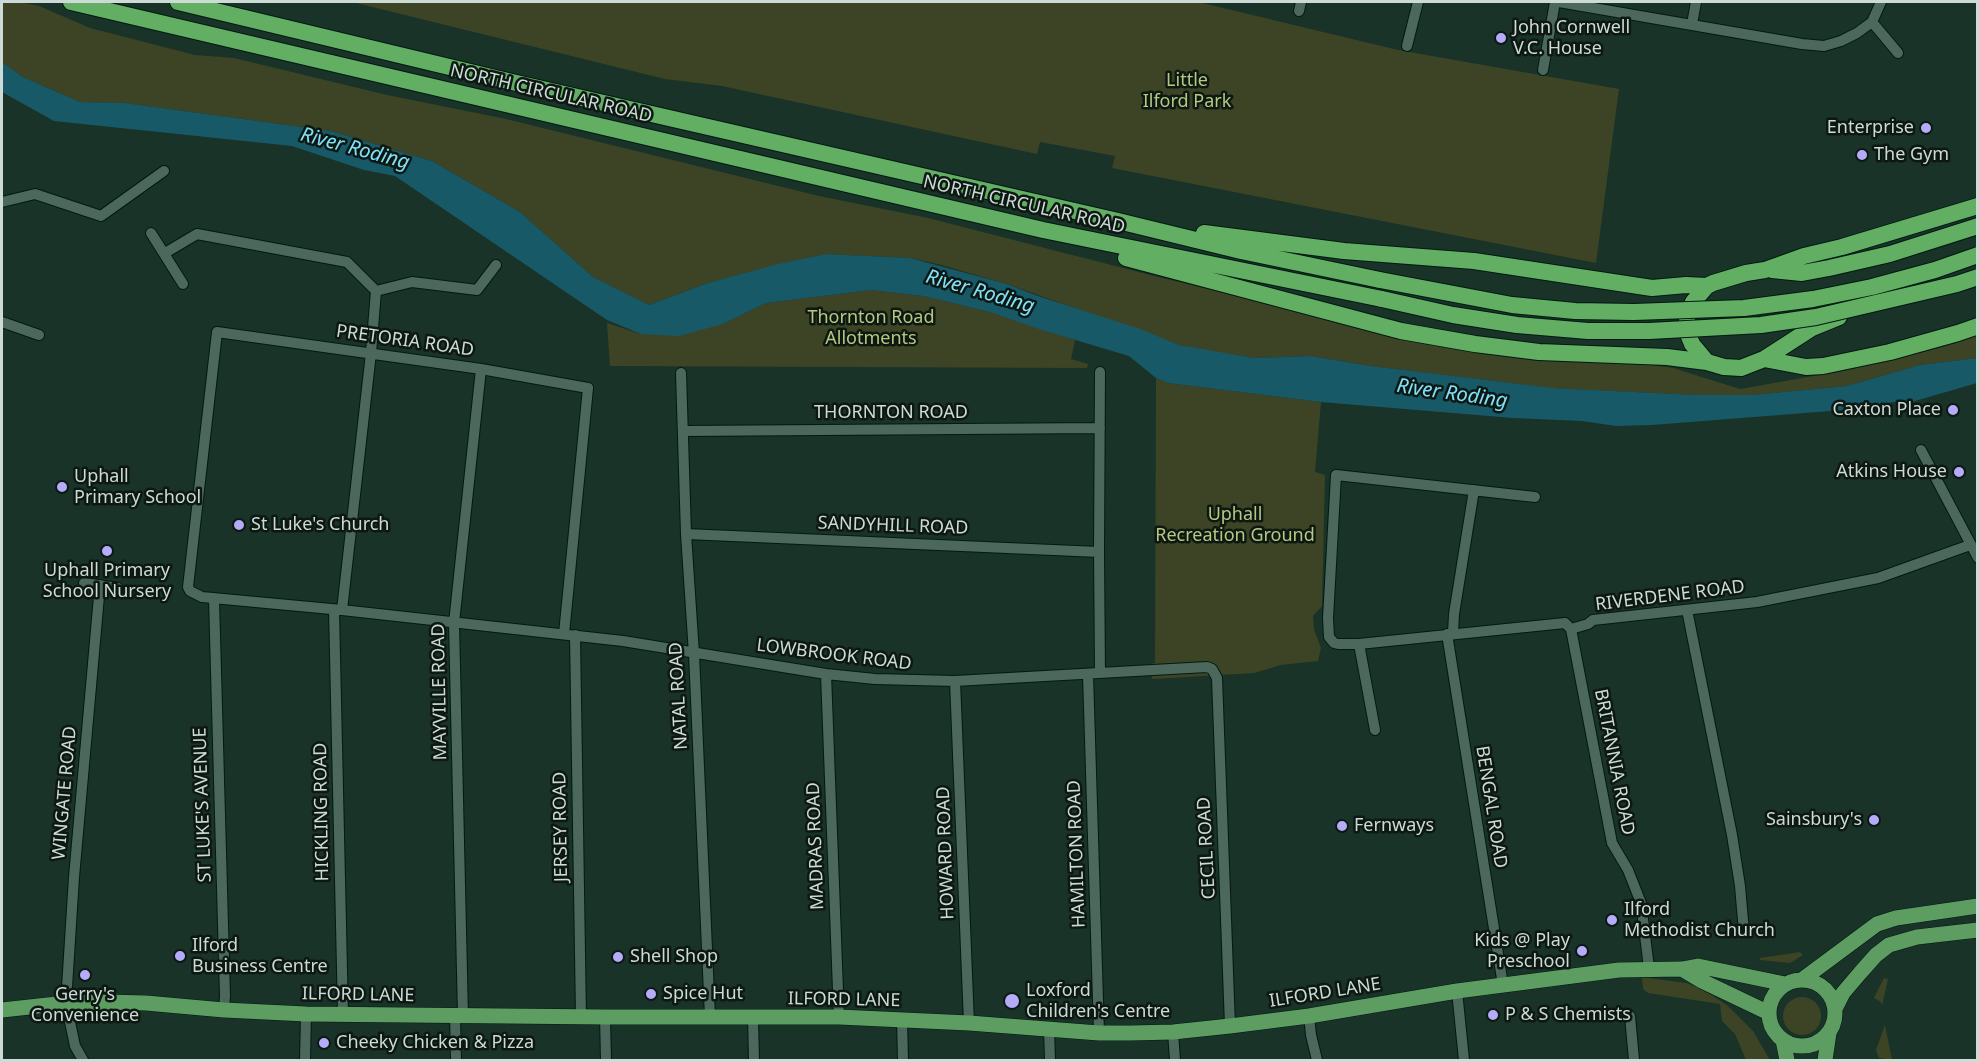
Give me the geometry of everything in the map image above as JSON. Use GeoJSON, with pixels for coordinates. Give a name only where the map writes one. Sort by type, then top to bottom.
{"type":"FeatureCollection","features":[{"type":"Feature","properties":{"kind":"highway","name":"NORTH CIRCULAR ROAD"},"geometry":{"type":"LineString","coordinates":[[71,2],[1042,230],[1454,315],[1517,325],[1588,331],[1649,331],[1761,325],[1816,317],[1957,284],[1976,282]]}},
{"type":"Feature","properties":{"kind":"highway","name":"NORTH CIRCULAR ROAD"},"geometry":{"type":"LineString","coordinates":[[178,2],[1240,251],[1512,305],[1575,311],[1634,312],[1744,308],[1813,299],[1872,287],[1935,270],[1977,255]]}},
{"type":"Feature","properties":{"kind":"highway"},"geometry":{"type":"LineString","coordinates":[[1118,221],[1344,251],[1474,261],[1652,288],[1707,286],[1977,206]]}},
{"type":"Feature","properties":{"kind":"highway"},"geometry":{"type":"LineString","coordinates":[[1765,270],[1803,273],[1829,268],[1890,254],[1977,226]]}},
{"type":"Feature","properties":{"kind":"highway"},"geometry":{"type":"LineString","coordinates":[[1042,230],[1128,259],[1401,331],[1539,352],[1667,357],[1707,362],[1724,368],[1742,368],[1764,359],[1812,328],[1833,318],[1928,297],[1976,282]]}},
{"type":"Feature","properties":{"kind":"highway"},"geometry":{"type":"LineString","coordinates":[[1707,286],[1693,302],[1688,318],[1688,334],[1692,344],[1707,362]]}},
{"type":"Feature","properties":{"kind":"highway"},"geometry":{"type":"LineString","coordinates":[[1764,359],[1806,367],[1845,362],[1890,352],[1977,326]]}},
{"type":"Feature","properties":{"kind":"main road"},"geometry":{"type":"LineString","coordinates":[[1829,1033],[1822,1040],[1805,1046],[1794,1045],[1783,1040],[1775,1032],[1769,1013],[1774,995],[1785,984],[1803,979],[1877,924],[1896,918],[1977,906]]}},
{"type":"Feature","properties":{"kind":"main road"},"geometry":{"type":"LineString","coordinates":[[1825,1060],[1836,1007],[1843,993],[1876,955],[1889,945],[1917,937],[1977,930]]}},
{"type":"Feature","properties":{"kind":"main road","name":"ILFORD LANE"},"geometry":{"type":"LineString","coordinates":[[2,1010],[66,1003],[146,1003],[306,1014],[839,1017],[969,1023],[1100,1033],[1173,1032],[1308,1016],[1456,991],[1619,970],[1682,969],[1698,966],[1785,984]]}},
{"type":"Feature","properties":{"kind":"main road","name":"ILFORD LANE"},"geometry":{"type":"LineString","coordinates":[[1682,969],[1769,1013]]}},
{"type":"Feature","properties":{"kind":"main road"},"geometry":{"type":"LineString","coordinates":[[1803,979],[1821,985],[1836,1007]]}},
{"type":"Feature","properties":{"kind":"main road"},"geometry":{"type":"LineString","coordinates":[[1783,1040],[1787,1060]]}},
{"type":"Feature","properties":{"kind":"street"},"geometry":{"type":"LineString","coordinates":[[1407,46],[1418,2]]}},
{"type":"Feature","properties":{"kind":"street"},"geometry":{"type":"LineString","coordinates":[[1543,70],[1557,2],[1802,44],[1824,45],[1841,42],[1872,22],[1881,2]]}},
{"type":"Feature","properties":{"kind":"street"},"geometry":{"type":"LineString","coordinates":[[1692,24],[1696,2]]}},
{"type":"Feature","properties":{"kind":"street"},"geometry":{"type":"LineString","coordinates":[[1872,22],[1898,53]]}},
{"type":"Feature","properties":{"kind":"street"},"geometry":{"type":"LineString","coordinates":[[2,202],[35,194],[100,216],[164,171]]}},
{"type":"Feature","properties":{"kind":"street"},"geometry":{"type":"LineString","coordinates":[[151,233],[183,284]]}},
{"type":"Feature","properties":{"kind":"street"},"geometry":{"type":"LineString","coordinates":[[165,253],[197,234],[347,262],[376,291],[412,282],[477,290],[496,265]]}},
{"type":"Feature","properties":{"kind":"street","name":"HICKLING ROAD"},"geometry":{"type":"LineString","coordinates":[[344,1014],[338,610],[371,353],[376,291]]}},
{"type":"Feature","properties":{"kind":"street"},"geometry":{"type":"LineString","coordinates":[[2,322],[39,335]]}},
{"type":"Feature","properties":{"kind":"street","name":"PRETORIA ROAD"},"geometry":{"type":"LineString","coordinates":[[190,591],[188,587],[217,332],[481,369],[588,388]]}},
{"type":"Feature","properties":{"kind":"street","name":"MAYVILLE ROAD"},"geometry":{"type":"LineString","coordinates":[[456,1060],[459,1016],[454,623],[481,369]]}},
{"type":"Feature","properties":{"kind":"street","name":"NATAL ROAD"},"geometry":{"type":"LineString","coordinates":[[681,372],[686,534],[694,654],[710,1017]]}},
{"type":"Feature","properties":{"kind":"street"},"geometry":{"type":"LineString","coordinates":[[1100,372],[1100,673]]}},
{"type":"Feature","properties":{"kind":"street","name":"JERSEY ROAD"},"geometry":{"type":"LineString","coordinates":[[581,1017],[569,635],[588,388]]}},
{"type":"Feature","properties":{"kind":"street","name":"THORNTON ROAD"},"geometry":{"type":"LineString","coordinates":[[683,431],[1100,428]]}},
{"type":"Feature","properties":{"kind":"street"},"geometry":{"type":"LineString","coordinates":[[1921,450],[1977,558]]}},
{"type":"Feature","properties":{"kind":"street","name":"RIVERDENE ROAD"},"geometry":{"type":"LineString","coordinates":[[1474,490],[1336,475],[1328,618],[1329,637],[1334,643],[1359,644],[1565,623],[1571,628],[1588,624],[1593,620],[1758,602],[1878,578],[1970,544]]}},
{"type":"Feature","properties":{"kind":"street"},"geometry":{"type":"LineString","coordinates":[[1474,490],[1535,497]]}},
{"type":"Feature","properties":{"kind":"street","name":"BENGAL ROAD"},"geometry":{"type":"LineString","coordinates":[[1474,490],[1450,634],[1503,985]]}},
{"type":"Feature","properties":{"kind":"street","name":"SANDYHILL ROAD"},"geometry":{"type":"LineString","coordinates":[[686,534],[1099,552]]}},
{"type":"Feature","properties":{"kind":"street"},"geometry":{"type":"LineString","coordinates":[[84,583],[118,588]]}},
{"type":"Feature","properties":{"kind":"street","name":"WINGATE ROAD"},"geometry":{"type":"LineString","coordinates":[[83,1060],[75,1046],[66,1003],[74,877],[100,585]]}},
{"type":"Feature","properties":{"kind":"street","name":"LOWBROOK ROAD"},"geometry":{"type":"LineString","coordinates":[[190,591],[202,597],[214,599],[623,641],[826,674],[875,679],[955,681],[1207,667],[1212,669]]}},
{"type":"Feature","properties":{"kind":"street","name":"ST LUKE'S AVENUE"},"geometry":{"type":"LineString","coordinates":[[214,599],[224,1010]]}},
{"type":"Feature","properties":{"kind":"street"},"geometry":{"type":"LineString","coordinates":[[1687,610],[1732,835],[1744,932]]}},
{"type":"Feature","properties":{"kind":"street","name":"BRITANNIA ROAD"},"geometry":{"type":"LineString","coordinates":[[1571,628],[1612,843],[1628,870],[1641,903],[1649,968]]}},
{"type":"Feature","properties":{"kind":"street"},"geometry":{"type":"LineString","coordinates":[[1359,644],[1375,730]]}},
{"type":"Feature","properties":{"kind":"street","name":"CECIL ROAD"},"geometry":{"type":"LineString","coordinates":[[1212,669],[1217,678],[1230,1026]]}},
{"type":"Feature","properties":{"kind":"street","name":"MADRAS ROAD"},"geometry":{"type":"LineString","coordinates":[[826,674],[839,1017]]}},
{"type":"Feature","properties":{"kind":"street","name":"HAMILTON ROAD"},"geometry":{"type":"LineString","coordinates":[[1088,674],[1100,1033]]}},
{"type":"Feature","properties":{"kind":"street","name":"HOWARD ROAD"},"geometry":{"type":"LineString","coordinates":[[955,681],[969,1023]]}},
{"type":"Feature","properties":{"kind":"street"},"geometry":{"type":"LineString","coordinates":[[1456,991],[1464,1060]]}},
{"type":"Feature","properties":{"kind":"street"},"geometry":{"type":"LineString","coordinates":[[305,1060],[306,1014]]}},
{"type":"Feature","properties":{"kind":"street"},"geometry":{"type":"LineString","coordinates":[[1308,1016],[1317,1060]]}},
{"type":"Feature","properties":{"kind":"street"},"geometry":{"type":"LineString","coordinates":[[1630,1016],[1634,1060]]}},
{"type":"Feature","properties":{"kind":"street"},"geometry":{"type":"LineString","coordinates":[[605,1017],[606,1060]]}},
{"type":"Feature","properties":{"kind":"street"},"geometry":{"type":"LineString","coordinates":[[753,1018],[754,1060]]}},
{"type":"Feature","properties":{"kind":"street"},"geometry":{"type":"LineString","coordinates":[[902,1020],[903,1060]]}},
{"type":"Feature","properties":{"kind":"street"},"geometry":{"type":"LineString","coordinates":[[1050,1029],[1050,1060]]}},
{"type":"Feature","properties":{"kind":"street"},"geometry":{"type":"LineString","coordinates":[[1173,1032],[1175,1060]]}},
{"type":"Feature","properties":{"kind":"green space"},"geometry":{"type":"Polygon","coordinates":[[[2,2],[19,2],[39,6],[90,28],[195,55],[234,58],[387,95],[506,119],[819,196],[928,218],[1158,277],[1369,327],[1555,357],[1673,368],[1740,389],[1842,371],[1939,348],[1977,336],[1977,358],[1920,365],[1847,386],[1752,395],[1695,395],[1551,388],[1371,366],[1310,356],[1254,358],[1214,352],[1179,345],[1007,284],[938,264],[910,258],[826,254],[708,283],[649,305],[593,277],[520,212],[432,161],[331,131],[125,103],[80,102],[23,77],[2,62],[2,2]]]}},
{"type":"Feature","properties":{"kind":"green space","name":"Little Ilford Park"},"geometry":{"type":"Polygon","coordinates":[[[352,2],[1198,2],[1398,50],[1619,89],[1596,263],[1112,168],[1115,156],[1040,142],[1037,154],[722,86],[665,79],[352,2]]]}},
{"type":"Feature","properties":{"kind":"green space","name":"Thornton Road Allotments"},"geometry":{"type":"Polygon","coordinates":[[[871,290],[923,296],[990,312],[1075,340],[1071,359],[1088,364],[1087,368],[610,366],[607,323],[641,334],[723,324],[766,303],[871,290]]]}},
{"type":"Feature","properties":{"kind":"green space","name":"Uphall Recreation Ground"},"geometry":{"type":"Polygon","coordinates":[[[1156,378],[1168,383],[1321,402],[1315,472],[1325,475],[1322,606],[1313,616],[1314,629],[1321,648],[1318,661],[1281,665],[1254,673],[1152,679],[1150,664],[1155,663],[1156,378]]]}},
{"type":"Feature","properties":{"kind":"green space"},"geometry":{"type":"Polygon","coordinates":[[[1800,952],[1803,955],[1790,963],[1760,960],[1760,958],[1800,952]]]}},
{"type":"Feature","properties":{"kind":"green space"},"geometry":{"type":"Polygon","coordinates":[[[1642,977],[1686,983],[1713,996],[1728,1006],[1753,1031],[1770,1060],[1746,1060],[1735,1034],[1722,1021],[1720,1004],[1648,993],[1643,989],[1642,977]]]}},
{"type":"Feature","properties":{"kind":"green space"},"geometry":{"type":"Polygon","coordinates":[[[1884,978],[1888,979],[1882,1006],[1881,1002],[1874,998],[1884,978]]]}},
{"type":"Feature","properties":{"kind":"green space"},"geometry":{"type":"Polygon","coordinates":[[[1802,997],[1815,1003],[1821,1016],[1815,1029],[1802,1035],[1789,1029],[1783,1016],[1789,1003],[1802,997]]]}},
{"type":"Feature","properties":{"kind":"green space"},"geometry":{"type":"Polygon","coordinates":[[[1885,1025],[1892,1060],[1879,1058],[1876,1050],[1885,1025]]]}},
{"type":"Feature","properties":{"kind":"water","name":"River Roding"},"geometry":{"type":"Polygon","coordinates":[[[2,62],[23,77],[80,102],[125,103],[331,131],[432,161],[520,212],[593,277],[649,305],[708,283],[826,254],[910,258],[1007,284],[1140,329],[1179,345],[1254,358],[1310,356],[1371,366],[1553,388],[1695,395],[1752,395],[1847,386],[1920,365],[1977,358],[1977,383],[1901,405],[1899,401],[1856,409],[1616,426],[1582,421],[1513,418],[1321,402],[1168,383],[1156,378],[1129,356],[990,312],[923,296],[871,290],[766,303],[723,324],[679,336],[641,334],[607,320],[395,176],[364,170],[292,146],[54,121],[2,92],[2,62]]]}},
{"type":"Feature","properties":{"kind":"place","name":"John Cornwell V.C. House"},"geometry":{"type":"Point","coordinates":[1501,38]}},
{"type":"Feature","properties":{"kind":"place","name":"Enterprise"},"geometry":{"type":"Point","coordinates":[1926,128]}},
{"type":"Feature","properties":{"kind":"place","name":"The Gym"},"geometry":{"type":"Point","coordinates":[1862,155]}},
{"type":"Feature","properties":{"kind":"place","name":"Caxton Place"},"geometry":{"type":"Point","coordinates":[1953,410]}},
{"type":"Feature","properties":{"kind":"place","name":"Atkins House"},"geometry":{"type":"Point","coordinates":[1959,472]}},
{"type":"Feature","properties":{"kind":"place","name":"Uphall Primary School"},"geometry":{"type":"Point","coordinates":[62,487]}},
{"type":"Feature","properties":{"kind":"place","name":"St Luke's Church"},"geometry":{"type":"Point","coordinates":[239,525]}},
{"type":"Feature","properties":{"kind":"place","name":"Uphall Primary School Nursery"},"geometry":{"type":"Point","coordinates":[107,551]}},
{"type":"Feature","properties":{"kind":"place","name":"Sainsbury's"},"geometry":{"type":"Point","coordinates":[1874,820]}},
{"type":"Feature","properties":{"kind":"place","name":"Fernways"},"geometry":{"type":"Point","coordinates":[1342,826]}},
{"type":"Feature","properties":{"kind":"place","name":"Ilford Methodist Church"},"geometry":{"type":"Point","coordinates":[1612,920]}},
{"type":"Feature","properties":{"kind":"place","name":"Kids @ Play Preschool"},"geometry":{"type":"Point","coordinates":[1582,951]}},
{"type":"Feature","properties":{"kind":"place","name":"Ilford Business Centre"},"geometry":{"type":"Point","coordinates":[180,956]}},
{"type":"Feature","properties":{"kind":"place","name":"Shell Shop"},"geometry":{"type":"Point","coordinates":[618,957]}},
{"type":"Feature","properties":{"kind":"place","name":"Gerry's Convenience"},"geometry":{"type":"Point","coordinates":[85,975]}},
{"type":"Feature","properties":{"kind":"place","name":"Spice Hut"},"geometry":{"type":"Point","coordinates":[651,994]}},
{"type":"Feature","properties":{"kind":"place","name":"Loxford Children's Centre"},"geometry":{"type":"Point","coordinates":[1012,1001]}},
{"type":"Feature","properties":{"kind":"place","name":"P & S Chemists"},"geometry":{"type":"Point","coordinates":[1493,1015]}},
{"type":"Feature","properties":{"kind":"place","name":"Cheeky Chicken & Pizza"},"geometry":{"type":"Point","coordinates":[324,1043]}}]}
